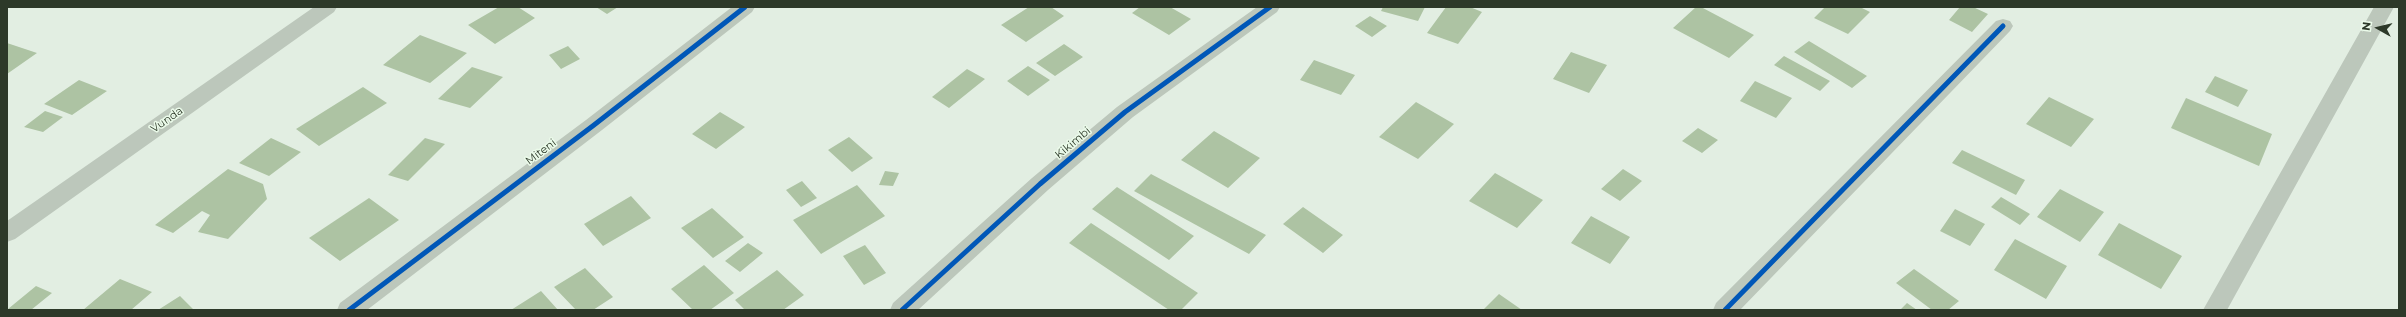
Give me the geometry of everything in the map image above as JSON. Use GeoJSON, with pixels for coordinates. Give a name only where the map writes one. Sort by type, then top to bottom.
{"type":"FeatureCollection","features":[{"type":"Feature","properties":{"kind":"street","name":"Vunda"},"geometry":{"type":"LineString","coordinates":[[7,233],[327,7]]}},
{"type":"Feature","properties":{"kind":"street","name":"Miteni"},"geometry":{"type":"LineString","coordinates":[[348,310],[594,125],[745,7]]}},
{"type":"Feature","properties":{"kind":"street","name":"Kikimbi"},"geometry":{"type":"LineString","coordinates":[[902,310],[1040,184],[1125,112],[1270,7]]}},
{"type":"Feature","properties":{"kind":"street"},"geometry":{"type":"LineString","coordinates":[[2215,310],[2384,7]]}},
{"type":"Feature","properties":{"kind":"street"},"geometry":{"type":"LineString","coordinates":[[1725,310],[2003,26]]}},
{"type":"Feature","properties":{"kind":"building"},"geometry":{"type":"Polygon","coordinates":[[[499,7],[518,7],[535,18],[495,44],[468,25],[499,7]]]}},
{"type":"Feature","properties":{"kind":"building"},"geometry":{"type":"Polygon","coordinates":[[[596,7],[618,7],[607,14],[596,7]]]}},
{"type":"Feature","properties":{"kind":"building"},"geometry":{"type":"Polygon","coordinates":[[[1029,7],[1051,7],[1064,16],[1026,42],[1001,25],[1029,7]]]}},
{"type":"Feature","properties":{"kind":"building"},"geometry":{"type":"Polygon","coordinates":[[[1140,7],[1170,7],[1191,19],[1169,35],[1132,13],[1140,7]]]}},
{"type":"Feature","properties":{"kind":"building"},"geometry":{"type":"Polygon","coordinates":[[[1383,7],[1425,7],[1418,21],[1381,11],[1383,7]]]}},
{"type":"Feature","properties":{"kind":"building"},"geometry":{"type":"Polygon","coordinates":[[[1446,7],[1470,7],[1482,12],[1458,44],[1427,33],[1446,7]]]}},
{"type":"Feature","properties":{"kind":"building"},"geometry":{"type":"Polygon","coordinates":[[[1696,7],[1701,7],[1754,35],[1729,58],[1673,28],[1696,7]]]}},
{"type":"Feature","properties":{"kind":"building"},"geometry":{"type":"Polygon","coordinates":[[[1825,7],[1860,7],[1870,12],[1848,34],[1814,18],[1825,7]]]}},
{"type":"Feature","properties":{"kind":"building"},"geometry":{"type":"Polygon","coordinates":[[[1960,7],[1973,7],[1988,14],[1972,32],[1949,20],[1960,7]]]}},
{"type":"Feature","properties":{"kind":"building"},"geometry":{"type":"Polygon","coordinates":[[[1370,16],[1387,26],[1372,37],[1355,26],[1370,16]]]}},
{"type":"Feature","properties":{"kind":"building"},"geometry":{"type":"Polygon","coordinates":[[[420,35],[467,53],[430,83],[383,65],[420,35]]]}},
{"type":"Feature","properties":{"kind":"building"},"geometry":{"type":"Polygon","coordinates":[[[1809,41],[1867,76],[1852,88],[1794,52],[1809,41]]]}},
{"type":"Feature","properties":{"kind":"building"},"geometry":{"type":"Polygon","coordinates":[[[7,43],[37,53],[7,74],[7,43]]]}},
{"type":"Feature","properties":{"kind":"building"},"geometry":{"type":"Polygon","coordinates":[[[1064,44],[1083,57],[1055,76],[1036,63],[1064,44]]]}},
{"type":"Feature","properties":{"kind":"building"},"geometry":{"type":"Polygon","coordinates":[[[568,46],[580,59],[561,69],[549,55],[568,46]]]}},
{"type":"Feature","properties":{"kind":"building"},"geometry":{"type":"Polygon","coordinates":[[[1571,52],[1607,65],[1589,93],[1553,79],[1571,52]]]}},
{"type":"Feature","properties":{"kind":"building"},"geometry":{"type":"Polygon","coordinates":[[[1784,56],[1830,81],[1820,91],[1774,65],[1784,56]]]}},
{"type":"Feature","properties":{"kind":"building"},"geometry":{"type":"Polygon","coordinates":[[[1314,60],[1355,75],[1341,95],[1300,80],[1314,60]]]}},
{"type":"Feature","properties":{"kind":"building"},"geometry":{"type":"Polygon","coordinates":[[[1028,66],[1050,80],[1028,96],[1007,81],[1028,66]]]}},
{"type":"Feature","properties":{"kind":"building"},"geometry":{"type":"Polygon","coordinates":[[[472,67],[503,77],[470,108],[438,99],[472,67]]]}},
{"type":"Feature","properties":{"kind":"building"},"geometry":{"type":"Polygon","coordinates":[[[967,69],[985,79],[949,108],[932,97],[967,69]]]}},
{"type":"Feature","properties":{"kind":"building"},"geometry":{"type":"Polygon","coordinates":[[[2215,76],[2248,90],[2238,107],[2205,92],[2215,76]]]}},
{"type":"Feature","properties":{"kind":"building"},"geometry":{"type":"Polygon","coordinates":[[[79,80],[107,91],[72,115],[44,104],[79,80]]]}},
{"type":"Feature","properties":{"kind":"building"},"geometry":{"type":"Polygon","coordinates":[[[1755,81],[1792,98],[1776,118],[1740,101],[1755,81]]]}},
{"type":"Feature","properties":{"kind":"building"},"geometry":{"type":"Polygon","coordinates":[[[363,87],[387,103],[319,146],[296,129],[363,87]]]}},
{"type":"Feature","properties":{"kind":"building"},"geometry":{"type":"Polygon","coordinates":[[[2049,97],[2094,119],[2071,147],[2026,124],[2049,97]]]}},
{"type":"Feature","properties":{"kind":"building"},"geometry":{"type":"Polygon","coordinates":[[[2186,98],[2272,134],[2259,166],[2171,128],[2186,98]]]}},
{"type":"Feature","properties":{"kind":"building"},"geometry":{"type":"Polygon","coordinates":[[[1416,102],[1454,124],[1418,159],[1379,137],[1416,102]]]}},
{"type":"Feature","properties":{"kind":"building"},"geometry":{"type":"Polygon","coordinates":[[[45,111],[63,117],[43,132],[24,127],[45,111]]]}},
{"type":"Feature","properties":{"kind":"building"},"geometry":{"type":"Polygon","coordinates":[[[720,112],[745,127],[716,149],[692,134],[720,112]]]}},
{"type":"Feature","properties":{"kind":"building"},"geometry":{"type":"Polygon","coordinates":[[[1698,128],[1718,140],[1702,153],[1682,141],[1698,128]]]}},
{"type":"Feature","properties":{"kind":"building"},"geometry":{"type":"Polygon","coordinates":[[[1214,131],[1260,158],[1228,188],[1181,160],[1214,131]]]}},
{"type":"Feature","properties":{"kind":"building"},"geometry":{"type":"Polygon","coordinates":[[[849,137],[873,158],[852,172],[828,150],[849,137]]]}},
{"type":"Feature","properties":{"kind":"building"},"geometry":{"type":"Polygon","coordinates":[[[271,138],[301,152],[269,176],[239,163],[271,138]]]}},
{"type":"Feature","properties":{"kind":"building"},"geometry":{"type":"Polygon","coordinates":[[[425,138],[445,144],[408,181],[388,175],[425,138]]]}},
{"type":"Feature","properties":{"kind":"building"},"geometry":{"type":"Polygon","coordinates":[[[1962,150],[2025,180],[2016,195],[1952,163],[1962,150]]]}},
{"type":"Feature","properties":{"kind":"building"},"geometry":{"type":"Polygon","coordinates":[[[228,169],[263,184],[267,199],[228,239],[198,232],[210,215],[202,211],[173,233],[155,225],[228,169]]]}},
{"type":"Feature","properties":{"kind":"building"},"geometry":{"type":"Polygon","coordinates":[[[1623,169],[1642,181],[1620,201],[1601,189],[1623,169]]]}},
{"type":"Feature","properties":{"kind":"building"},"geometry":{"type":"Polygon","coordinates":[[[885,171],[899,173],[893,186],[879,185],[885,171]]]}},
{"type":"Feature","properties":{"kind":"building"},"geometry":{"type":"Polygon","coordinates":[[[1495,173],[1543,200],[1517,228],[1469,201],[1495,173]]]}},
{"type":"Feature","properties":{"kind":"building"},"geometry":{"type":"Polygon","coordinates":[[[1151,174],[1266,235],[1249,254],[1134,191],[1151,174]]]}},
{"type":"Feature","properties":{"kind":"building"},"geometry":{"type":"Polygon","coordinates":[[[802,181],[817,198],[801,207],[786,190],[802,181]]]}},
{"type":"Feature","properties":{"kind":"building"},"geometry":{"type":"Polygon","coordinates":[[[857,185],[885,216],[821,254],[793,220],[857,185]]]}},
{"type":"Feature","properties":{"kind":"building"},"geometry":{"type":"Polygon","coordinates":[[[1117,187],[1194,236],[1169,260],[1092,209],[1117,187]]]}},
{"type":"Feature","properties":{"kind":"building"},"geometry":{"type":"Polygon","coordinates":[[[2060,189],[2104,212],[2080,242],[2037,217],[2060,189]]]}},
{"type":"Feature","properties":{"kind":"building"},"geometry":{"type":"Polygon","coordinates":[[[631,196],[651,218],[603,246],[584,224],[631,196]]]}},
{"type":"Feature","properties":{"kind":"building"},"geometry":{"type":"Polygon","coordinates":[[[2001,197],[2030,214],[2020,225],[1991,207],[2001,197]]]}},
{"type":"Feature","properties":{"kind":"building"},"geometry":{"type":"Polygon","coordinates":[[[369,198],[399,220],[340,261],[309,238],[369,198]]]}},
{"type":"Feature","properties":{"kind":"building"},"geometry":{"type":"Polygon","coordinates":[[[1303,207],[1343,235],[1323,253],[1283,224],[1303,207]]]}},
{"type":"Feature","properties":{"kind":"building"},"geometry":{"type":"Polygon","coordinates":[[[712,208],[744,237],[713,258],[681,228],[712,208]]]}},
{"type":"Feature","properties":{"kind":"building"},"geometry":{"type":"Polygon","coordinates":[[[1955,209],[1985,224],[1970,246],[1940,231],[1955,209]]]}},
{"type":"Feature","properties":{"kind":"building"},"geometry":{"type":"Polygon","coordinates":[[[1591,216],[1630,237],[1610,264],[1571,243],[1591,216]]]}},
{"type":"Feature","properties":{"kind":"building"},"geometry":{"type":"Polygon","coordinates":[[[1091,223],[1198,293],[1181,310],[1169,310],[1069,243],[1091,223]]]}},
{"type":"Feature","properties":{"kind":"building"},"geometry":{"type":"Polygon","coordinates":[[[2119,223],[2182,256],[2161,289],[2098,255],[2119,223]]]}},
{"type":"Feature","properties":{"kind":"building"},"geometry":{"type":"Polygon","coordinates":[[[2015,239],[2067,266],[2046,299],[1994,270],[2015,239]]]}},
{"type":"Feature","properties":{"kind":"building"},"geometry":{"type":"Polygon","coordinates":[[[748,243],[763,253],[740,272],[725,261],[748,243]]]}},
{"type":"Feature","properties":{"kind":"building"},"geometry":{"type":"Polygon","coordinates":[[[865,245],[886,273],[864,285],[843,256],[865,245]]]}},
{"type":"Feature","properties":{"kind":"building"},"geometry":{"type":"Polygon","coordinates":[[[704,265],[734,293],[710,310],[693,310],[671,289],[704,265]]]}},
{"type":"Feature","properties":{"kind":"building"},"geometry":{"type":"Polygon","coordinates":[[[585,268],[613,297],[593,310],[576,310],[554,287],[585,268]]]}},
{"type":"Feature","properties":{"kind":"building"},"geometry":{"type":"Polygon","coordinates":[[[1914,269],[1959,301],[1948,310],[1932,310],[1896,283],[1914,269]]]}},
{"type":"Feature","properties":{"kind":"building"},"geometry":{"type":"Polygon","coordinates":[[[777,270],[804,295],[783,310],[745,310],[735,300],[777,270]]]}},
{"type":"Feature","properties":{"kind":"building"},"geometry":{"type":"Polygon","coordinates":[[[120,279],[152,292],[131,310],[83,310],[120,279]]]}},
{"type":"Feature","properties":{"kind":"building"},"geometry":{"type":"Polygon","coordinates":[[[36,286],[52,293],[31,310],[8,309],[36,286]]]}},
{"type":"Feature","properties":{"kind":"building"},"geometry":{"type":"Polygon","coordinates":[[[541,291],[558,310],[511,310],[541,291]]]}},
{"type":"Feature","properties":{"kind":"building"},"geometry":{"type":"Polygon","coordinates":[[[1499,294],[1522,310],[1483,310],[1499,294]]]}},
{"type":"Feature","properties":{"kind":"building"},"geometry":{"type":"Polygon","coordinates":[[[180,296],[194,310],[158,310],[180,296]]]}},
{"type":"Feature","properties":{"kind":"building"},"geometry":{"type":"Polygon","coordinates":[[[1907,303],[1917,310],[1900,310],[1907,303]]]}},
{"type":"Feature","properties":{"kind":"cycle path"},"geometry":{"type":"LineString","coordinates":[[349,310],[594,125],[745,7]]}},
{"type":"Feature","properties":{"kind":"cycle path"},"geometry":{"type":"LineString","coordinates":[[902,310],[1040,184],[1125,112],[1270,7]]}},
{"type":"Feature","properties":{"kind":"cycle path"},"geometry":{"type":"LineString","coordinates":[[1725,310],[2003,26]]}}]}
